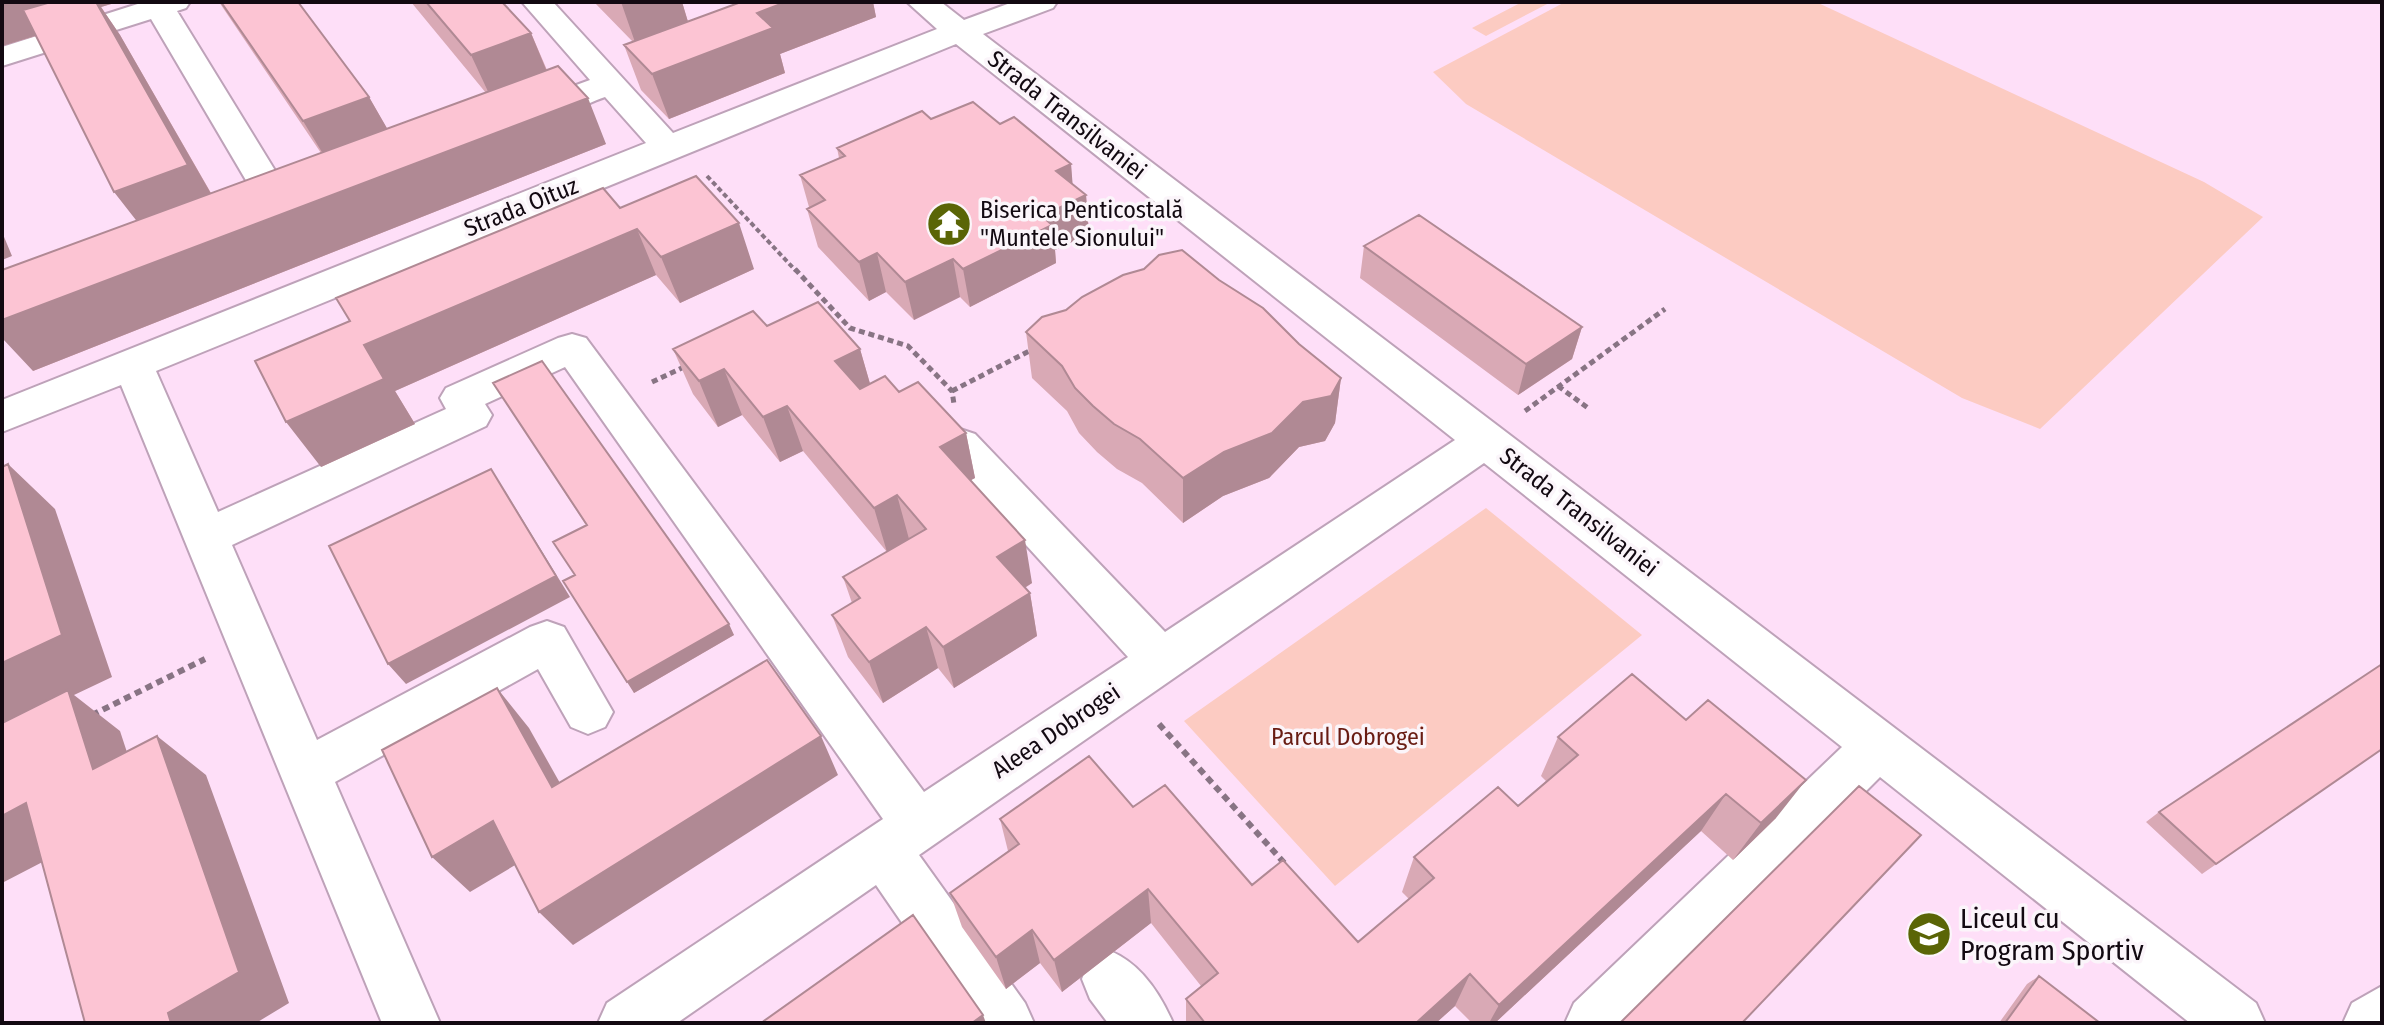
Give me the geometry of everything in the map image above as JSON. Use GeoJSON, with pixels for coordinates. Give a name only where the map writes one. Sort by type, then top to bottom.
{"type":"FeatureCollection","features":[{"type":"Feature","properties":{"kind":"street"},"geometry":{"type":"LineString","coordinates":[[537,2],[668,147]]}},
{"type":"Feature","properties":{"kind":"street","name":"Strada Transilvaniei"},"geometry":{"type":"LineString","coordinates":[[922,2],[2236,1023]]}},
{"type":"Feature","properties":{"kind":"street","name":"Strada Oituz"},"geometry":{"type":"LineString","coordinates":[[2,417],[897,54],[1042,2]]}},
{"type":"Feature","properties":{"kind":"street"},"geometry":{"type":"LineString","coordinates":[[2,57],[167,4],[279,208]]}},
{"type":"Feature","properties":{"kind":"street"},"geometry":{"type":"LineString","coordinates":[[495,126],[611,83]]}},
{"type":"Feature","properties":{"kind":"street"},"geometry":{"type":"LineString","coordinates":[[206,537],[471,415],[460,398],[572,348],[901,837],[1005,1023]]}},
{"type":"Feature","properties":{"kind":"street"},"geometry":{"type":"LineString","coordinates":[[133,364],[411,1023]]}},
{"type":"Feature","properties":{"kind":"street","name":"Aleea Dobrogei"},"geometry":{"type":"LineString","coordinates":[[627,1023],[1486,440]]}},
{"type":"Feature","properties":{"kind":"street"},"geometry":{"type":"LineString","coordinates":[[960,445],[1161,660]]}},
{"type":"Feature","properties":{"kind":"street"},"geometry":{"type":"LineString","coordinates":[[305,772],[547,641],[588,712]]}},
{"type":"Feature","properties":{"kind":"street"},"geometry":{"type":"LineString","coordinates":[[1594,1023],[1878,745]]}},
{"type":"Feature","properties":{"kind":"street"},"geometry":{"type":"LineString","coordinates":[[1110,979],[1144,1023]]}},
{"type":"Feature","properties":{"kind":"street"},"geometry":{"type":"LineString","coordinates":[[2372,1023],[2382,1015]]}},
{"type":"Feature","properties":{"kind":"path"},"geometry":{"type":"LineString","coordinates":[[700,169],[850,328],[908,346],[952,391],[1046,341]]}},
{"type":"Feature","properties":{"kind":"path"},"geometry":{"type":"LineString","coordinates":[[809,307],[824,300]]}},
{"type":"Feature","properties":{"kind":"path"},"geometry":{"type":"LineString","coordinates":[[1486,440],[1665,309]]}},
{"type":"Feature","properties":{"kind":"path"},"geometry":{"type":"LineString","coordinates":[[611,402],[696,361]]}},
{"type":"Feature","properties":{"kind":"path"},"geometry":{"type":"LineString","coordinates":[[1558,386],[1588,408]]}},
{"type":"Feature","properties":{"kind":"path"},"geometry":{"type":"LineString","coordinates":[[84,719],[249,637]]}},
{"type":"Feature","properties":{"kind":"path"},"geometry":{"type":"LineString","coordinates":[[1159,724],[1293,872]]}},
{"type":"Feature","properties":{"kind":"green space"},"geometry":{"type":"Polygon","coordinates":[[[1522,2],[1551,2],[1486,36],[1472,28],[1522,2]]]}},
{"type":"Feature","properties":{"kind":"green space"},"geometry":{"type":"Polygon","coordinates":[[[1565,2],[1816,2],[2204,182],[2263,217],[2040,429],[1962,398],[1466,104],[1433,72],[1565,2]]]}},
{"type":"Feature","properties":{"kind":"green space","name":"Parcul Dobrogei"},"geometry":{"type":"Polygon","coordinates":[[[1486,508],[1642,635],[1335,886],[1184,721],[1486,508]]]}},
{"type":"Feature","properties":{"kind":"building"},"geometry":{"type":"Polygon","coordinates":[[[51,2],[96,2],[188,165],[114,192],[23,10],[51,2]]]}},
{"type":"Feature","properties":{"kind":"building"},"geometry":{"type":"Polygon","coordinates":[[[221,2],[298,2],[369,97],[303,121],[221,2]]]}},
{"type":"Feature","properties":{"kind":"building"},"geometry":{"type":"Polygon","coordinates":[[[426,2],[502,2],[531,33],[471,55],[426,2]]]}},
{"type":"Feature","properties":{"kind":"building"},"geometry":{"type":"Polygon","coordinates":[[[741,2],[786,2],[757,13],[773,28],[652,74],[624,45],[741,2]]]}},
{"type":"Feature","properties":{"kind":"building"},"geometry":{"type":"Polygon","coordinates":[[[558,66],[588,98],[2,320],[2,270],[558,66]]]}},
{"type":"Feature","properties":{"kind":"building","name":"Biserica Penticostală \"Muntele Sionului\""},"geometry":{"type":"Polygon","coordinates":[[[973,102],[1000,124],[1014,117],[1071,164],[1056,171],[1086,195],[1042,216],[1052,225],[963,269],[953,259],[905,282],[877,253],[859,262],[807,209],[825,200],[800,175],[845,156],[837,148],[922,111],[931,119],[973,102]]]}},
{"type":"Feature","properties":{"kind":"building"},"geometry":{"type":"Polygon","coordinates":[[[696,176],[739,223],[661,257],[637,229],[364,345],[384,379],[286,422],[255,361],[350,321],[336,298],[603,188],[620,208],[696,176]]]}},
{"type":"Feature","properties":{"kind":"building"},"geometry":{"type":"Polygon","coordinates":[[[1419,215],[1582,327],[1526,364],[1364,246],[1419,215]]]}},
{"type":"Feature","properties":{"kind":"building"},"geometry":{"type":"Polygon","coordinates":[[[1182,250],[1219,280],[1263,308],[1299,344],[1341,378],[1331,396],[1303,402],[1272,433],[1224,452],[1183,478],[1140,439],[1114,424],[1093,406],[1075,388],[1062,366],[1026,332],[1042,317],[1066,310],[1082,297],[1123,275],[1144,269],[1159,255],[1182,250]]]}},
{"type":"Feature","properties":{"kind":"building"},"geometry":{"type":"Polygon","coordinates":[[[818,302],[860,349],[835,361],[860,389],[885,376],[899,392],[918,382],[966,433],[940,447],[1025,540],[997,557],[1030,593],[943,647],[926,627],[869,662],[832,615],[860,598],[843,577],[926,529],[897,495],[874,508],[787,406],[763,417],[724,369],[699,381],[673,349],[753,311],[767,326],[818,302]]]}},
{"type":"Feature","properties":{"kind":"building"},"geometry":{"type":"Polygon","coordinates":[[[542,361],[729,624],[627,682],[563,581],[575,575],[553,542],[587,525],[493,383],[542,361]]]}},
{"type":"Feature","properties":{"kind":"building"},"geometry":{"type":"Polygon","coordinates":[[[8,464],[62,635],[2,663],[2,467],[8,464]]]}},
{"type":"Feature","properties":{"kind":"building"},"geometry":{"type":"Polygon","coordinates":[[[491,469],[556,576],[388,664],[329,546],[491,469]]]}},
{"type":"Feature","properties":{"kind":"building"},"geometry":{"type":"Polygon","coordinates":[[[767,660],[821,736],[539,912],[493,821],[432,857],[382,750],[497,688],[552,787],[767,660]]]}},
{"type":"Feature","properties":{"kind":"building"},"geometry":{"type":"Polygon","coordinates":[[[2382,664],[2382,749],[2216,864],[2159,812],[2382,664]]]}},
{"type":"Feature","properties":{"kind":"building"},"geometry":{"type":"Polygon","coordinates":[[[1632,674],[1686,720],[1708,700],[1806,780],[1761,823],[1726,794],[1499,1005],[1470,974],[1416,1023],[1205,1023],[1186,999],[1218,973],[1148,889],[1054,960],[1032,930],[996,957],[950,893],[1019,844],[1000,819],[1089,756],[1133,807],[1165,785],[1252,885],[1283,860],[1358,942],[1434,878],[1414,857],[1498,787],[1518,806],[1578,755],[1558,737],[1632,674]]]}},
{"type":"Feature","properties":{"kind":"building"},"geometry":{"type":"Polygon","coordinates":[[[68,690],[93,769],[157,736],[239,972],[168,1013],[171,1023],[85,1023],[26,803],[2,816],[2,723],[68,690]]]}},
{"type":"Feature","properties":{"kind":"building"},"geometry":{"type":"Polygon","coordinates":[[[1859,786],[1921,835],[1742,1023],[1620,1023],[1859,786]]]}},
{"type":"Feature","properties":{"kind":"building"},"geometry":{"type":"Polygon","coordinates":[[[913,915],[983,1015],[972,1023],[761,1023],[913,915]]]}},
{"type":"Feature","properties":{"kind":"building"},"geometry":{"type":"Polygon","coordinates":[[[2039,976],[2100,1023],[2005,1023],[2039,976]]]}},
{"type":"Feature","properties":{"kind":"place","name":"Biserica Penticostală \"Muntele Sionului\""},"geometry":{"type":"Point","coordinates":[949,224]}},
{"type":"Feature","properties":{"kind":"place","name":"Liceul cu Program Sportiv"},"geometry":{"type":"Point","coordinates":[1929,934]}}]}
